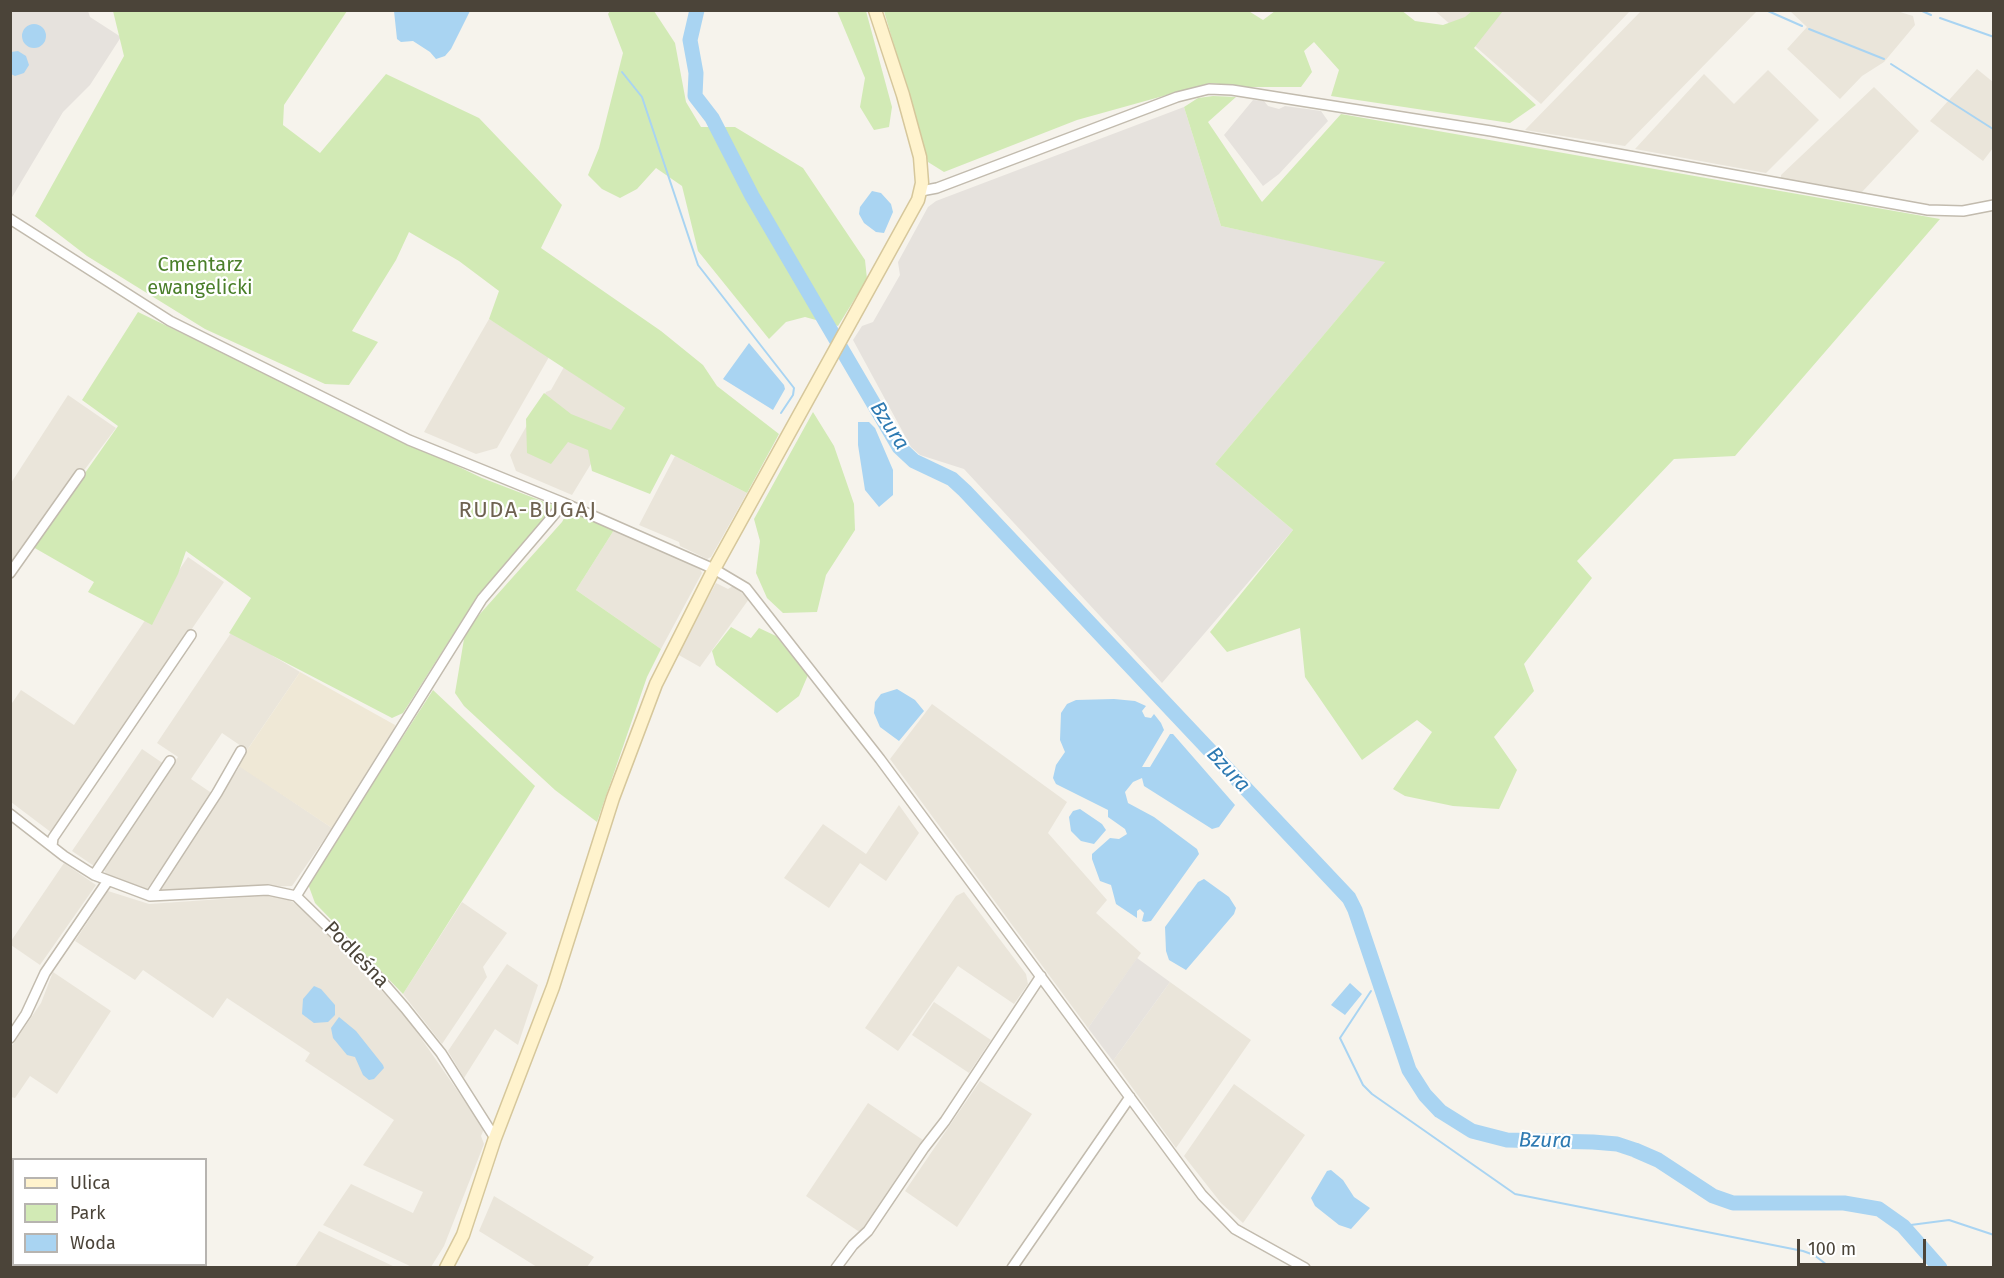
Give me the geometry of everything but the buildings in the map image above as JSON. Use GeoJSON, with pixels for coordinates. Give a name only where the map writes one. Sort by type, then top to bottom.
{"type":"FeatureCollection","features":[{"type":"Feature","properties":{"kind":"street"},"geometry":{"type":"LineString","coordinates":[[446,1268],[463,1236],[495,1138],[553,987],[632,743],[670,653],[714,569],[914,210],[921,190],[921,168],[913,132],[875,10]]}},
{"type":"Feature","properties":{"kind":"street"},"geometry":{"type":"LineString","coordinates":[[921,190],[937,188],[1178,97],[1209,89],[1232,90],[1491,131],[1928,210],[1963,211],[1994,205]]}},
{"type":"Feature","properties":{"kind":"street"},"geometry":{"type":"LineString","coordinates":[[10,219],[170,321],[409,440],[564,503],[739,582],[758,601],[880,759],[1202,1195],[1221,1216],[1252,1240],[1305,1268]]}},
{"type":"Feature","properties":{"kind":"street"},"geometry":{"type":"LineString","coordinates":[[10,573],[80,474]]}},
{"type":"Feature","properties":{"kind":"street"},"geometry":{"type":"LineString","coordinates":[[10,814],[94,875],[107,882],[150,896],[268,890],[296,896],[482,599],[564,503]]}},
{"type":"Feature","properties":{"kind":"street"},"geometry":{"type":"LineString","coordinates":[[52,846],[52,838],[190,635]]}},
{"type":"Feature","properties":{"kind":"street"},"geometry":{"type":"LineString","coordinates":[[150,896],[217,794],[241,751]]}},
{"type":"Feature","properties":{"kind":"street"},"geometry":{"type":"LineString","coordinates":[[94,875],[170,760]]}},
{"type":"Feature","properties":{"kind":"street"},"geometry":{"type":"LineString","coordinates":[[10,1038],[26,1014],[45,973],[107,882]]}},
{"type":"Feature","properties":{"kind":"street","name":"Podleśna"},"geometry":{"type":"LineString","coordinates":[[296,896],[373,970],[405,1008],[447,1062],[495,1138]]}},
{"type":"Feature","properties":{"kind":"street"},"geometry":{"type":"LineString","coordinates":[[836,1268],[853,1245],[868,1231],[945,1121],[1041,976]]}},
{"type":"Feature","properties":{"kind":"street"},"geometry":{"type":"LineString","coordinates":[[1012,1268],[1130,1097]]}},
{"type":"Feature","properties":{"kind":"shaded area"},"geometry":{"type":"Polygon","coordinates":[[[11,11],[88,11],[90,17],[121,37],[90,85],[63,112],[11,199],[11,11]]]}},
{"type":"Feature","properties":{"kind":"shaded area"},"geometry":{"type":"Polygon","coordinates":[[[1435,11],[1630,11],[1541,104],[1435,11]]]}},
{"type":"Feature","properties":{"kind":"shaded area"},"geometry":{"type":"Polygon","coordinates":[[[1641,11],[1757,11],[1625,146],[1525,130],[1641,11]]]}},
{"type":"Feature","properties":{"kind":"shaded area"},"geometry":{"type":"Polygon","coordinates":[[[1790,11],[1897,11],[1913,16],[1915,25],[1884,62],[1862,76],[1840,99],[1787,49],[1807,27],[1790,11]]]}},
{"type":"Feature","properties":{"kind":"shaded area"},"geometry":{"type":"Polygon","coordinates":[[[1977,69],[1993,82],[1993,148],[1983,161],[1930,121],[1977,69]]]}},
{"type":"Feature","properties":{"kind":"shaded area"},"geometry":{"type":"Polygon","coordinates":[[[1768,70],[1819,120],[1766,173],[1635,149],[1704,74],[1734,104],[1768,70]]]}},
{"type":"Feature","properties":{"kind":"shaded area"},"geometry":{"type":"Polygon","coordinates":[[[1874,87],[1919,131],[1862,192],[1781,178],[1781,175],[1874,87]]]}},
{"type":"Feature","properties":{"kind":"shaded area"},"geometry":{"type":"Polygon","coordinates":[[[1253,100],[1264,101],[1268,106],[1279,109],[1285,106],[1321,111],[1328,121],[1279,174],[1263,186],[1224,135],[1253,100]]]}},
{"type":"Feature","properties":{"kind":"shaded area"},"geometry":{"type":"Polygon","coordinates":[[[1184,107],[1221,226],[1386,261],[1215,464],[1293,530],[1162,683],[964,469],[920,455],[911,447],[853,340],[862,326],[873,322],[900,275],[898,262],[928,207],[936,201],[1184,107]]]}},
{"type":"Feature","properties":{"kind":"shaded area"},"geometry":{"type":"Polygon","coordinates":[[[489,319],[549,357],[497,448],[476,454],[424,432],[489,319]]]}},
{"type":"Feature","properties":{"kind":"shaded area"},"geometry":{"type":"Polygon","coordinates":[[[564,367],[625,408],[572,495],[516,471],[510,455],[546,392],[551,390],[564,367]]]}},
{"type":"Feature","properties":{"kind":"shaded area"},"geometry":{"type":"Polygon","coordinates":[[[68,395],[116,428],[11,567],[11,483],[68,395]]]}},
{"type":"Feature","properties":{"kind":"shaded area"},"geometry":{"type":"Polygon","coordinates":[[[675,456],[747,493],[711,557],[707,559],[680,546],[679,542],[639,525],[675,456]]]}},
{"type":"Feature","properties":{"kind":"shaded area"},"geometry":{"type":"Polygon","coordinates":[[[614,530],[700,569],[702,573],[661,649],[576,590],[614,530]]]}},
{"type":"Feature","properties":{"kind":"shaded area"},"geometry":{"type":"Polygon","coordinates":[[[188,557],[224,582],[52,833],[11,802],[10,706],[21,690],[74,725],[188,557]]]}},
{"type":"Feature","properties":{"kind":"shaded area"},"geometry":{"type":"Polygon","coordinates":[[[716,583],[728,589],[733,586],[749,599],[700,667],[677,654],[716,583]]]}},
{"type":"Feature","properties":{"kind":"shaded area"},"geometry":{"type":"Polygon","coordinates":[[[235,627],[273,656],[300,672],[247,750],[222,733],[191,779],[213,794],[147,889],[123,883],[106,874],[103,868],[178,757],[157,743],[235,627]]]}},
{"type":"Feature","properties":{"kind":"shaded area"},"geometry":{"type":"Polygon","coordinates":[[[300,672],[395,725],[392,741],[332,828],[237,765],[300,672]]]}},
{"type":"Feature","properties":{"kind":"shaded area"},"geometry":{"type":"Polygon","coordinates":[[[932,704],[1067,802],[1048,833],[1107,900],[1096,913],[1141,953],[1088,1028],[890,759],[932,704]]]}},
{"type":"Feature","properties":{"kind":"shaded area"},"geometry":{"type":"Polygon","coordinates":[[[142,749],[164,764],[94,866],[72,851],[142,749]]]}},
{"type":"Feature","properties":{"kind":"shaded area"},"geometry":{"type":"Polygon","coordinates":[[[240,766],[332,828],[292,886],[160,891],[159,886],[240,766]]]}},
{"type":"Feature","properties":{"kind":"shaded area"},"geometry":{"type":"Polygon","coordinates":[[[899,805],[919,833],[886,881],[860,863],[829,908],[784,878],[823,824],[866,854],[899,805]]]}},
{"type":"Feature","properties":{"kind":"shaded area"},"geometry":{"type":"Polygon","coordinates":[[[64,863],[96,885],[40,965],[11,945],[11,941],[64,863]]]}},
{"type":"Feature","properties":{"kind":"shaded area"},"geometry":{"type":"Polygon","coordinates":[[[108,891],[149,904],[280,895],[305,909],[407,1018],[484,1129],[481,1136],[484,1144],[444,1246],[431,1267],[412,1267],[323,1225],[351,1184],[413,1213],[423,1192],[363,1165],[394,1120],[305,1061],[310,1053],[227,998],[213,1018],[143,970],[135,980],[75,941],[108,891]]]}},
{"type":"Feature","properties":{"kind":"shaded area"},"geometry":{"type":"Polygon","coordinates":[[[964,892],[1026,974],[1028,984],[1014,1004],[958,966],[898,1051],[865,1028],[956,896],[964,892]]]}},
{"type":"Feature","properties":{"kind":"shaded area"},"geometry":{"type":"Polygon","coordinates":[[[462,902],[507,933],[483,967],[487,977],[442,1044],[403,994],[462,902]]]}},
{"type":"Feature","properties":{"kind":"shaded area"},"geometry":{"type":"Polygon","coordinates":[[[1137,958],[1170,982],[1113,1061],[1088,1028],[1137,958]]]}},
{"type":"Feature","properties":{"kind":"shaded area"},"geometry":{"type":"Polygon","coordinates":[[[507,964],[538,985],[518,1045],[495,1029],[464,1078],[448,1051],[507,964]]]}},
{"type":"Feature","properties":{"kind":"shaded area"},"geometry":{"type":"Polygon","coordinates":[[[53,972],[111,1011],[57,1094],[30,1076],[15,1098],[11,1097],[11,1047],[41,1003],[53,972]]]}},
{"type":"Feature","properties":{"kind":"shaded area"},"geometry":{"type":"Polygon","coordinates":[[[1170,982],[1251,1040],[1176,1148],[1113,1061],[1170,982]]]}},
{"type":"Feature","properties":{"kind":"shaded area"},"geometry":{"type":"Polygon","coordinates":[[[934,1002],[991,1040],[969,1073],[912,1035],[934,1002]]]}},
{"type":"Feature","properties":{"kind":"shaded area"},"geometry":{"type":"Polygon","coordinates":[[[980,1081],[1032,1114],[957,1227],[905,1191],[980,1081]]]}},
{"type":"Feature","properties":{"kind":"shaded area"},"geometry":{"type":"Polygon","coordinates":[[[1234,1084],[1305,1135],[1243,1223],[1221,1203],[1184,1156],[1234,1084]]]}},
{"type":"Feature","properties":{"kind":"shaded area"},"geometry":{"type":"Polygon","coordinates":[[[868,1103],[923,1140],[861,1233],[806,1196],[868,1103]]]}},
{"type":"Feature","properties":{"kind":"shaded area"},"geometry":{"type":"Polygon","coordinates":[[[494,1196],[594,1257],[587,1267],[537,1267],[479,1231],[494,1196]]]}},
{"type":"Feature","properties":{"kind":"shaded area"},"geometry":{"type":"Polygon","coordinates":[[[319,1231],[395,1267],[295,1267],[319,1231]]]}},
{"type":"Feature","properties":{"kind":"green space"},"geometry":{"type":"Polygon","coordinates":[[[1247,10],[1263,20],[1275,11],[1401,10],[1415,21],[1443,25],[1465,17],[1472,11],[1503,11],[1474,48],[1536,105],[1510,123],[1331,96],[1339,70],[1314,42],[1304,51],[1312,72],[1301,87],[1248,87],[1210,83],[1077,120],[944,172],[928,162],[884,11],[1247,10]]]}},
{"type":"Feature","properties":{"kind":"green space","name":"Cmentarz ewangelicki"},"geometry":{"type":"Polygon","coordinates":[[[113,11],[347,11],[284,105],[283,125],[320,153],[386,74],[479,118],[562,205],[541,248],[661,331],[703,365],[717,386],[779,434],[747,493],[671,454],[650,494],[592,471],[588,450],[568,442],[551,464],[527,453],[526,419],[544,393],[571,414],[611,430],[625,408],[489,319],[499,291],[459,261],[409,232],[396,260],[352,331],[378,342],[349,385],[325,384],[205,329],[87,256],[35,216],[124,56],[113,11]]]}},
{"type":"Feature","properties":{"kind":"green space"},"geometry":{"type":"Polygon","coordinates":[[[610,11],[654,11],[675,43],[686,102],[701,127],[735,127],[803,168],[865,260],[867,279],[838,326],[805,317],[786,322],[769,339],[698,251],[682,186],[656,168],[637,189],[620,198],[602,189],[588,175],[599,148],[623,53],[608,14],[610,11]]]}},
{"type":"Feature","properties":{"kind":"green space"},"geometry":{"type":"Polygon","coordinates":[[[837,11],[866,11],[892,107],[889,127],[874,130],[860,107],[865,78],[837,11]]]}},
{"type":"Feature","properties":{"kind":"green space"},"geometry":{"type":"Polygon","coordinates":[[[1236,97],[1208,122],[1262,202],[1341,114],[1940,219],[1735,456],[1674,459],[1577,561],[1592,578],[1524,664],[1534,691],[1494,737],[1517,770],[1499,809],[1453,806],[1405,796],[1393,789],[1432,732],[1417,720],[1362,760],[1305,677],[1300,628],[1227,652],[1210,632],[1293,530],[1215,464],[1385,262],[1221,226],[1184,107],[1198,98],[1236,97]]]}},
{"type":"Feature","properties":{"kind":"green space"},"geometry":{"type":"Polygon","coordinates":[[[138,312],[482,478],[555,506],[477,597],[403,713],[392,718],[229,633],[251,598],[186,551],[178,574],[152,625],[88,592],[94,582],[33,547],[118,426],[82,400],[138,312]]]}},
{"type":"Feature","properties":{"kind":"green space"},"geometry":{"type":"Polygon","coordinates":[[[813,412],[834,446],[854,504],[855,530],[826,575],[817,612],[783,613],[767,598],[756,573],[760,541],[754,519],[813,412]]]}},
{"type":"Feature","properties":{"kind":"green space"},"geometry":{"type":"Polygon","coordinates":[[[568,511],[614,530],[576,590],[661,649],[647,677],[597,822],[555,790],[464,706],[455,693],[464,639],[471,624],[562,522],[568,511]]]}},
{"type":"Feature","properties":{"kind":"green space"},"geometry":{"type":"Polygon","coordinates":[[[731,627],[751,638],[759,628],[776,636],[808,675],[799,696],[777,713],[716,665],[712,651],[731,627]]]}},
{"type":"Feature","properties":{"kind":"green space"},"geometry":{"type":"Polygon","coordinates":[[[433,690],[535,786],[403,994],[315,903],[308,884],[433,690]]]}},
{"type":"Feature","properties":{"kind":"water"},"geometry":{"type":"Polygon","coordinates":[[[394,10],[470,11],[451,49],[445,56],[436,59],[430,52],[413,41],[401,42],[397,39],[394,10]]]}},
{"type":"Feature","properties":{"kind":"water"},"geometry":{"type":"Polygon","coordinates":[[[34,24],[43,27],[46,36],[43,45],[34,48],[25,45],[22,36],[25,27],[34,24]]]}},
{"type":"Feature","properties":{"kind":"water"},"geometry":{"type":"Polygon","coordinates":[[[18,51],[26,56],[29,65],[24,73],[15,76],[11,74],[11,52],[18,51]]]}},
{"type":"Feature","properties":{"kind":"water"},"geometry":{"type":"Polygon","coordinates":[[[872,191],[881,193],[891,204],[893,212],[884,233],[876,232],[864,223],[859,214],[860,207],[872,191]]]}},
{"type":"Feature","properties":{"kind":"water"},"geometry":{"type":"Polygon","coordinates":[[[749,343],[784,385],[785,389],[773,410],[723,379],[749,343]]]}},
{"type":"Feature","properties":{"kind":"water"},"geometry":{"type":"Polygon","coordinates":[[[858,422],[869,422],[875,428],[893,470],[893,495],[879,507],[865,490],[858,445],[858,422]]]}},
{"type":"Feature","properties":{"kind":"water"},"geometry":{"type":"Polygon","coordinates":[[[897,689],[915,700],[924,711],[899,741],[880,727],[874,713],[875,702],[881,694],[897,689]]]}},
{"type":"Feature","properties":{"kind":"water"},"geometry":{"type":"Polygon","coordinates":[[[1076,700],[1135,701],[1146,706],[1142,711],[1145,717],[1151,718],[1154,714],[1164,730],[1142,767],[1150,767],[1170,734],[1173,734],[1235,805],[1219,827],[1212,829],[1144,786],[1142,778],[1133,782],[1125,792],[1128,803],[1154,817],[1197,849],[1199,854],[1151,921],[1145,922],[1142,921],[1144,913],[1140,909],[1137,911],[1137,918],[1116,904],[1111,885],[1100,881],[1092,859],[1092,854],[1110,838],[1119,839],[1127,834],[1125,829],[1108,817],[1108,810],[1056,784],[1053,778],[1056,765],[1065,752],[1060,740],[1061,713],[1067,704],[1076,700]]]}},
{"type":"Feature","properties":{"kind":"water"},"geometry":{"type":"Polygon","coordinates":[[[1080,809],[1102,824],[1106,830],[1094,844],[1081,841],[1071,831],[1069,817],[1073,811],[1080,809]]]}},
{"type":"Feature","properties":{"kind":"water"},"geometry":{"type":"Polygon","coordinates":[[[1204,879],[1229,897],[1236,908],[1234,914],[1186,970],[1169,960],[1166,951],[1165,927],[1198,882],[1204,879]]]}},
{"type":"Feature","properties":{"kind":"water"},"geometry":{"type":"Polygon","coordinates":[[[1350,983],[1362,994],[1345,1015],[1331,1005],[1350,983]]]}},
{"type":"Feature","properties":{"kind":"water"},"geometry":{"type":"Polygon","coordinates":[[[314,986],[321,989],[335,1005],[335,1015],[328,1022],[314,1023],[302,1014],[303,999],[314,986]]]}},
{"type":"Feature","properties":{"kind":"water"},"geometry":{"type":"Polygon","coordinates":[[[339,1017],[356,1031],[383,1065],[384,1068],[374,1079],[369,1080],[363,1075],[355,1057],[347,1055],[333,1038],[331,1028],[339,1017]]]}},
{"type":"Feature","properties":{"kind":"water"},"geometry":{"type":"Polygon","coordinates":[[[1331,1170],[1343,1180],[1354,1197],[1370,1208],[1351,1229],[1339,1225],[1315,1206],[1311,1198],[1327,1171],[1331,1170]]]}},
{"type":"Feature","properties":{"kind":"waterway","name":"Bzura"},"geometry":{"type":"LineString","coordinates":[[697,10],[690,40],[696,73],[695,96],[712,118],[752,196],[899,447],[914,461],[952,479],[965,491],[1349,898],[1409,1070],[1425,1095],[1440,1111],[1472,1131],[1507,1140],[1617,1144],[1658,1160],[1713,1196],[1733,1203],[1844,1203],[1879,1209],[1903,1226],[1940,1268]]}},
{"type":"Feature","properties":{"kind":"waterway"},"geometry":{"type":"LineString","coordinates":[[1920,10],[1931,15]]}},
{"type":"Feature","properties":{"kind":"waterway"},"geometry":{"type":"LineString","coordinates":[[1768,11],[1802,26]]}},
{"type":"Feature","properties":{"kind":"waterway"},"geometry":{"type":"LineString","coordinates":[[1940,18],[1994,37]]}},
{"type":"Feature","properties":{"kind":"waterway"},"geometry":{"type":"LineString","coordinates":[[1809,29],[1884,59]]}},
{"type":"Feature","properties":{"kind":"waterway"},"geometry":{"type":"LineString","coordinates":[[1891,64],[1993,129]]}},
{"type":"Feature","properties":{"kind":"waterway"},"geometry":{"type":"LineString","coordinates":[[622,72],[642,97],[698,265],[794,388],[793,395],[781,413]]}},
{"type":"Feature","properties":{"kind":"waterway"},"geometry":{"type":"LineString","coordinates":[[1371,991],[1340,1038],[1363,1085],[1372,1094],[1515,1194],[1803,1251],[1814,1255],[1831,1268]]}},
{"type":"Feature","properties":{"kind":"waterway"},"geometry":{"type":"LineString","coordinates":[[1903,1226],[1949,1220],[1994,1235]]}},
{"type":"Feature","properties":{"kind":"district","name":"RUDA-BUGAJ"},"geometry":{"type":"Point","coordinates":[528,511]}}]}
